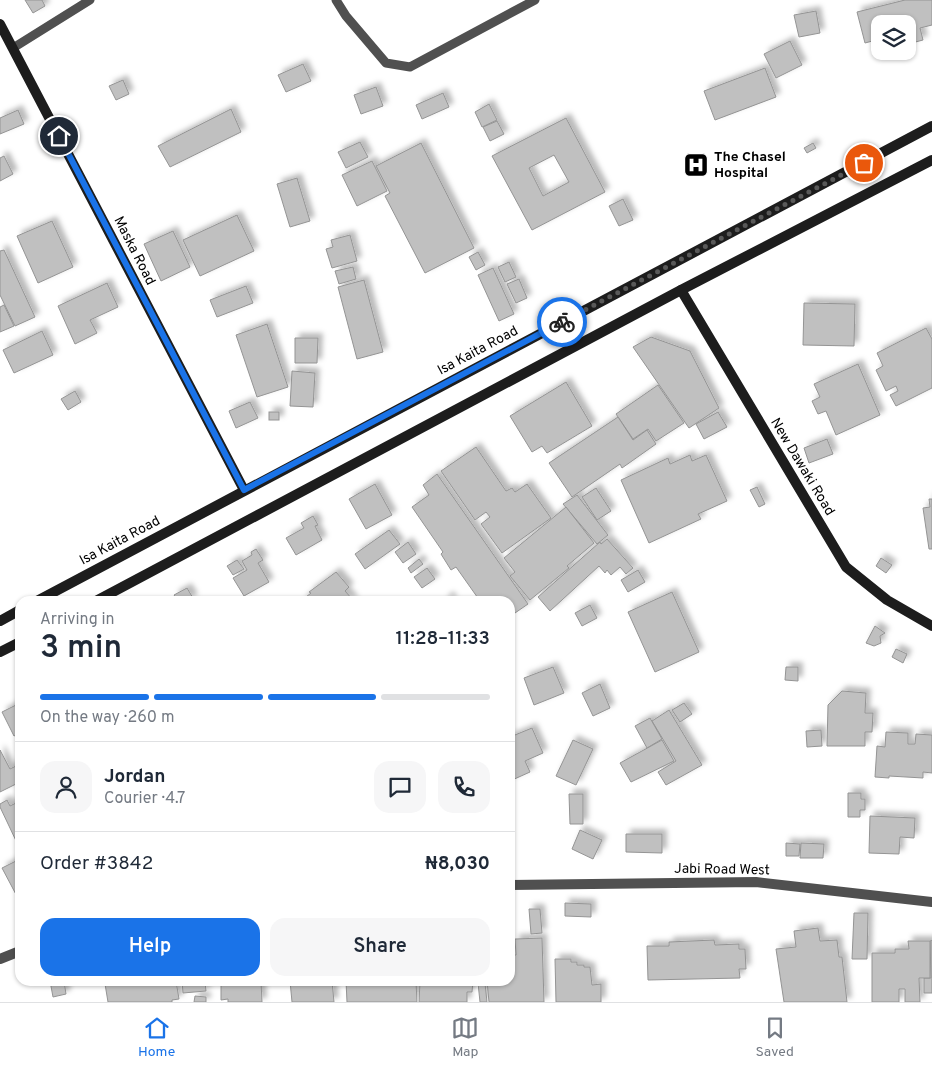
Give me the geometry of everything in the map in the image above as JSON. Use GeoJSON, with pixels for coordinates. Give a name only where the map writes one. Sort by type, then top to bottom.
{"type":"FeatureCollection","features":[{"type":"Feature","properties":{"kind":"main road","name":"Maska Road"},"geometry":{"type":"LineString","coordinates":[[0,24],[244,490]]}},
{"type":"Feature","properties":{"kind":"main road","name":"Isa Kaita Road"},"geometry":{"type":"LineString","coordinates":[[46,596],[932,126]]}},
{"type":"Feature","properties":{"kind":"main road"},"geometry":{"type":"LineString","coordinates":[[105,596],[681,290],[932,160]]}},
{"type":"Feature","properties":{"kind":"main road","name":"New Dawaki Road"},"geometry":{"type":"LineString","coordinates":[[681,290],[846,567],[887,600],[932,626]]}},
{"type":"Feature","properties":{"kind":"main road"},"geometry":{"type":"LineString","coordinates":[[0,621],[15,613]]}},
{"type":"Feature","properties":{"kind":"main road"},"geometry":{"type":"LineString","coordinates":[[0,652],[15,644]]}},
{"type":"Feature","properties":{"kind":"street","name":"Jabi Road West"},"geometry":{"type":"LineString","coordinates":[[515,885],[756,882],[932,902]]}},
{"type":"Feature","properties":{"kind":"street"},"geometry":{"type":"LineString","coordinates":[[0,959],[15,953]]}},
{"type":"Feature","properties":{"kind":"lane"},"geometry":{"type":"LineString","coordinates":[[13,48],[90,0]]}},
{"type":"Feature","properties":{"kind":"lane"},"geometry":{"type":"LineString","coordinates":[[336,0],[346,16],[386,63],[410,67],[535,0]]}},
{"type":"Feature","properties":{"kind":"building"},"geometry":{"type":"Polygon","coordinates":[[[25,0],[42,0],[45,6],[33,13],[25,0]]]}},
{"type":"Feature","properties":{"kind":"building"},"geometry":{"type":"Polygon","coordinates":[[[905,0],[932,0],[932,25],[920,28],[923,40],[916,42],[916,15],[871,15],[871,41],[865,43],[857,12],[905,0]]]}},
{"type":"Feature","properties":{"kind":"building"},"geometry":{"type":"Polygon","coordinates":[[[816,11],[820,33],[799,37],[794,15],[816,11]]]}},
{"type":"Feature","properties":{"kind":"building"},"geometry":{"type":"Polygon","coordinates":[[[790,41],[802,65],[776,78],[764,54],[790,41]]]}},
{"type":"Feature","properties":{"kind":"building"},"geometry":{"type":"Polygon","coordinates":[[[303,64],[311,81],[286,92],[278,75],[303,64]]]}},
{"type":"Feature","properties":{"kind":"building"},"geometry":{"type":"Polygon","coordinates":[[[765,68],[776,97],[715,120],[704,91],[765,68]]]}},
{"type":"Feature","properties":{"kind":"building"},"geometry":{"type":"Polygon","coordinates":[[[123,80],[129,94],[116,100],[109,86],[123,80]]]}},
{"type":"Feature","properties":{"kind":"building"},"geometry":{"type":"Polygon","coordinates":[[[376,87],[383,106],[361,114],[354,95],[376,87]]]}},
{"type":"Feature","properties":{"kind":"building"},"geometry":{"type":"Polygon","coordinates":[[[443,93],[449,107],[422,119],[416,105],[443,93]]]}},
{"type":"Feature","properties":{"kind":"building"},"geometry":{"type":"Polygon","coordinates":[[[489,104],[497,120],[482,127],[475,112],[489,104]]]}},
{"type":"Feature","properties":{"kind":"building"},"geometry":{"type":"Polygon","coordinates":[[[231,109],[241,132],[170,167],[158,146],[231,109]]]}},
{"type":"Feature","properties":{"kind":"building"},"geometry":{"type":"Polygon","coordinates":[[[18,110],[24,124],[0,134],[0,118],[18,110]]]}},
{"type":"Feature","properties":{"kind":"building"},"geometry":{"type":"Polygon","coordinates":[[[566,118],[605,192],[532,230],[492,156],[566,118]],[[554,155],[529,168],[543,196],[569,182],[554,155]]]}},
{"type":"Feature","properties":{"kind":"building"},"geometry":{"type":"Polygon","coordinates":[[[497,121],[504,134],[490,141],[483,127],[497,121]]]}},
{"type":"Feature","properties":{"kind":"building"},"geometry":{"type":"Polygon","coordinates":[[[360,142],[368,157],[346,168],[338,152],[360,142]]]}},
{"type":"Feature","properties":{"kind":"building"},"geometry":{"type":"Polygon","coordinates":[[[421,143],[474,248],[425,273],[385,196],[390,193],[376,166],[421,143]]]}},
{"type":"Feature","properties":{"kind":"building"},"geometry":{"type":"Polygon","coordinates":[[[813,143],[816,148],[807,153],[804,148],[813,143]]]}},
{"type":"Feature","properties":{"kind":"building"},"geometry":{"type":"Polygon","coordinates":[[[4,156],[13,174],[0,181],[0,158],[4,156]]]}},
{"type":"Feature","properties":{"kind":"building"},"geometry":{"type":"Polygon","coordinates":[[[372,161],[387,191],[357,206],[342,175],[372,161]]]}},
{"type":"Feature","properties":{"kind":"building"},"geometry":{"type":"Polygon","coordinates":[[[297,178],[310,221],[290,227],[277,184],[297,178]]]}},
{"type":"Feature","properties":{"kind":"building"},"geometry":{"type":"Polygon","coordinates":[[[623,199],[633,220],[619,226],[609,206],[623,199]]]}},
{"type":"Feature","properties":{"kind":"building"},"geometry":{"type":"Polygon","coordinates":[[[237,215],[254,251],[200,276],[183,240],[237,215]]]}},
{"type":"Feature","properties":{"kind":"building"},"geometry":{"type":"Polygon","coordinates":[[[52,221],[73,267],[38,283],[17,236],[52,221]]]}},
{"type":"Feature","properties":{"kind":"building"},"geometry":{"type":"Polygon","coordinates":[[[173,231],[190,267],[161,281],[144,244],[173,231]]]}},
{"type":"Feature","properties":{"kind":"building"},"geometry":{"type":"Polygon","coordinates":[[[350,235],[357,261],[332,268],[326,249],[333,247],[331,240],[350,235]]]}},
{"type":"Feature","properties":{"kind":"building"},"geometry":{"type":"Polygon","coordinates":[[[4,250],[35,317],[15,326],[0,295],[0,251],[4,250]]]}},
{"type":"Feature","properties":{"kind":"building"},"geometry":{"type":"Polygon","coordinates":[[[478,252],[485,265],[476,270],[469,257],[478,252]]]}},
{"type":"Feature","properties":{"kind":"building"},"geometry":{"type":"Polygon","coordinates":[[[509,262],[516,277],[505,282],[498,267],[509,262]]]}},
{"type":"Feature","properties":{"kind":"building"},"geometry":{"type":"Polygon","coordinates":[[[353,267],[356,279],[339,284],[335,271],[353,267]]]}},
{"type":"Feature","properties":{"kind":"building"},"geometry":{"type":"Polygon","coordinates":[[[493,268],[514,314],[499,321],[478,275],[493,268]]]}},
{"type":"Feature","properties":{"kind":"building"},"geometry":{"type":"Polygon","coordinates":[[[519,279],[527,298],[516,303],[507,284],[519,279]]]}},
{"type":"Feature","properties":{"kind":"building"},"geometry":{"type":"Polygon","coordinates":[[[364,280],[383,352],[357,359],[338,287],[364,280]]]}},
{"type":"Feature","properties":{"kind":"building"},"geometry":{"type":"Polygon","coordinates":[[[107,283],[118,307],[90,320],[97,333],[75,344],[58,306],[107,283]]]}},
{"type":"Feature","properties":{"kind":"building"},"geometry":{"type":"Polygon","coordinates":[[[246,286],[253,303],[217,317],[210,300],[246,286]]]}},
{"type":"Feature","properties":{"kind":"building"},"geometry":{"type":"Polygon","coordinates":[[[804,303],[855,304],[854,346],[803,345],[804,303]]]}},
{"type":"Feature","properties":{"kind":"building"},"geometry":{"type":"Polygon","coordinates":[[[4,305],[14,326],[0,332],[0,307],[4,305]]]}},
{"type":"Feature","properties":{"kind":"building"},"geometry":{"type":"Polygon","coordinates":[[[267,324],[288,387],[257,397],[236,335],[267,324]]]}},
{"type":"Feature","properties":{"kind":"building"},"geometry":{"type":"Polygon","coordinates":[[[926,328],[932,339],[932,388],[896,406],[890,395],[898,391],[896,386],[886,391],[876,370],[883,366],[877,353],[926,328]]]}},
{"type":"Feature","properties":{"kind":"building"},"geometry":{"type":"Polygon","coordinates":[[[42,331],[53,355],[14,373],[3,350],[42,331]]]}},
{"type":"Feature","properties":{"kind":"building"},"geometry":{"type":"Polygon","coordinates":[[[651,337],[690,351],[719,408],[689,428],[633,347],[651,337]]]}},
{"type":"Feature","properties":{"kind":"building"},"geometry":{"type":"Polygon","coordinates":[[[295,338],[318,338],[317,363],[295,363],[295,338]]]}},
{"type":"Feature","properties":{"kind":"building"},"geometry":{"type":"Polygon","coordinates":[[[858,364],[880,415],[836,435],[826,411],[818,414],[812,401],[820,397],[814,384],[858,364]]]}},
{"type":"Feature","properties":{"kind":"building"},"geometry":{"type":"Polygon","coordinates":[[[292,371],[315,373],[313,407],[290,406],[292,371]]]}},
{"type":"Feature","properties":{"kind":"building"},"geometry":{"type":"Polygon","coordinates":[[[566,382],[592,426],[547,453],[542,446],[532,452],[510,416],[566,382]]]}},
{"type":"Feature","properties":{"kind":"building"},"geometry":{"type":"Polygon","coordinates":[[[658,385],[684,423],[656,441],[648,429],[633,439],[616,414],[658,385]]]}},
{"type":"Feature","properties":{"kind":"building"},"geometry":{"type":"Polygon","coordinates":[[[75,391],[81,402],[68,410],[61,399],[75,391]]]}},
{"type":"Feature","properties":{"kind":"building"},"geometry":{"type":"Polygon","coordinates":[[[250,402],[258,418],[236,428],[229,411],[250,402]]]}},
{"type":"Feature","properties":{"kind":"building"},"geometry":{"type":"Polygon","coordinates":[[[269,412],[279,412],[279,420],[269,420],[269,412]]]}},
{"type":"Feature","properties":{"kind":"building"},"geometry":{"type":"Polygon","coordinates":[[[718,412],[727,427],[704,439],[696,424],[718,412]]]}},
{"type":"Feature","properties":{"kind":"building"},"geometry":{"type":"Polygon","coordinates":[[[618,417],[633,440],[647,430],[656,444],[622,468],[620,464],[572,497],[549,463],[618,417]]]}},
{"type":"Feature","properties":{"kind":"building"},"geometry":{"type":"Polygon","coordinates":[[[827,439],[833,454],[809,463],[804,448],[827,439]]]}},
{"type":"Feature","properties":{"kind":"building"},"geometry":{"type":"Polygon","coordinates":[[[476,447],[506,491],[512,488],[515,492],[527,484],[551,518],[502,553],[481,524],[490,517],[486,512],[475,520],[441,471],[476,447]]]}},
{"type":"Feature","properties":{"kind":"building"},"geometry":{"type":"Polygon","coordinates":[[[690,455],[692,461],[706,455],[727,501],[698,514],[701,519],[649,543],[621,480],[668,458],[670,464],[690,455]]]}},
{"type":"Feature","properties":{"kind":"building"},"geometry":{"type":"Polygon","coordinates":[[[437,474],[528,604],[515,613],[515,596],[476,596],[456,567],[451,570],[441,554],[443,552],[412,507],[429,495],[423,485],[437,474]]]}},
{"type":"Feature","properties":{"kind":"building"},"geometry":{"type":"Polygon","coordinates":[[[375,484],[392,515],[366,529],[349,499],[375,484]]]}},
{"type":"Feature","properties":{"kind":"building"},"geometry":{"type":"Polygon","coordinates":[[[757,487],[765,504],[759,507],[750,490],[757,487]]]}},
{"type":"Feature","properties":{"kind":"building"},"geometry":{"type":"Polygon","coordinates":[[[596,488],[611,511],[597,520],[582,497],[596,488]]]}},
{"type":"Feature","properties":{"kind":"building"},"geometry":{"type":"Polygon","coordinates":[[[577,495],[608,535],[597,544],[563,504],[577,495]]]}},
{"type":"Feature","properties":{"kind":"building"},"geometry":{"type":"Polygon","coordinates":[[[929,499],[932,499],[932,549],[929,549],[923,508],[930,507],[929,499]]]}},
{"type":"Feature","properties":{"kind":"building"},"geometry":{"type":"Polygon","coordinates":[[[566,507],[594,543],[567,566],[569,568],[530,600],[510,576],[515,572],[504,558],[566,507]]]}},
{"type":"Feature","properties":{"kind":"building"},"geometry":{"type":"Polygon","coordinates":[[[313,516],[318,525],[315,526],[322,540],[296,555],[286,538],[304,528],[301,523],[313,516]]]}},
{"type":"Feature","properties":{"kind":"building"},"geometry":{"type":"Polygon","coordinates":[[[389,530],[400,544],[365,569],[355,554],[389,530]]]}},
{"type":"Feature","properties":{"kind":"building"},"geometry":{"type":"Polygon","coordinates":[[[607,539],[633,568],[626,574],[620,567],[611,575],[607,570],[605,573],[599,566],[550,611],[538,597],[600,542],[601,544],[607,539]]]}},
{"type":"Feature","properties":{"kind":"building"},"geometry":{"type":"Polygon","coordinates":[[[408,542],[416,554],[403,563],[395,552],[408,542]]]}},
{"type":"Feature","properties":{"kind":"building"},"geometry":{"type":"Polygon","coordinates":[[[256,549],[263,560],[258,563],[269,582],[244,596],[233,578],[247,570],[242,561],[252,555],[251,552],[256,549]]]}},
{"type":"Feature","properties":{"kind":"building"},"geometry":{"type":"Polygon","coordinates":[[[881,558],[892,565],[886,573],[876,566],[881,558]]]}},
{"type":"Feature","properties":{"kind":"building"},"geometry":{"type":"Polygon","coordinates":[[[419,559],[423,564],[411,573],[408,568],[419,559]]]}},
{"type":"Feature","properties":{"kind":"building"},"geometry":{"type":"Polygon","coordinates":[[[237,560],[244,569],[233,575],[227,566],[237,560]]]}},
{"type":"Feature","properties":{"kind":"building"},"geometry":{"type":"Polygon","coordinates":[[[427,568],[435,579],[422,588],[414,577],[427,568]]]}},
{"type":"Feature","properties":{"kind":"building"},"geometry":{"type":"Polygon","coordinates":[[[638,570],[645,582],[628,592],[621,580],[638,570]]]}},
{"type":"Feature","properties":{"kind":"building"},"geometry":{"type":"Polygon","coordinates":[[[336,572],[349,587],[345,591],[350,596],[307,596],[311,593],[309,592],[336,572]]]}},
{"type":"Feature","properties":{"kind":"building"},"geometry":{"type":"Polygon","coordinates":[[[187,588],[192,596],[175,596],[187,588]]]}},
{"type":"Feature","properties":{"kind":"building"},"geometry":{"type":"Polygon","coordinates":[[[672,592],[699,652],[655,672],[628,612],[672,592]]]}},
{"type":"Feature","properties":{"kind":"building"},"geometry":{"type":"Polygon","coordinates":[[[590,605],[597,618],[582,626],[575,613],[590,605]]]}},
{"type":"Feature","properties":{"kind":"building"},"geometry":{"type":"Polygon","coordinates":[[[875,626],[885,633],[880,636],[881,643],[874,646],[866,643],[875,626]]]}},
{"type":"Feature","properties":{"kind":"building"},"geometry":{"type":"Polygon","coordinates":[[[896,649],[907,654],[903,663],[892,657],[896,649]]]}},
{"type":"Feature","properties":{"kind":"building"},"geometry":{"type":"Polygon","coordinates":[[[553,667],[564,693],[534,705],[524,678],[553,667]]]}},
{"type":"Feature","properties":{"kind":"building"},"geometry":{"type":"Polygon","coordinates":[[[786,667],[798,667],[798,681],[785,680],[786,667]]]}},
{"type":"Feature","properties":{"kind":"building"},"geometry":{"type":"Polygon","coordinates":[[[600,684],[610,708],[593,716],[582,693],[600,684]]]}},
{"type":"Feature","properties":{"kind":"building"},"geometry":{"type":"Polygon","coordinates":[[[842,691],[866,693],[865,713],[873,713],[872,732],[865,732],[865,746],[827,746],[828,705],[842,691]]]}},
{"type":"Feature","properties":{"kind":"building"},"geometry":{"type":"Polygon","coordinates":[[[684,703],[692,714],[680,722],[672,710],[684,703]]]}},
{"type":"Feature","properties":{"kind":"building"},"geometry":{"type":"Polygon","coordinates":[[[15,706],[15,736],[14,736],[2,712],[15,706]]]}},
{"type":"Feature","properties":{"kind":"building"},"geometry":{"type":"Polygon","coordinates":[[[669,710],[702,765],[666,785],[658,772],[676,761],[652,721],[669,710]]]}},
{"type":"Feature","properties":{"kind":"building"},"geometry":{"type":"Polygon","coordinates":[[[650,718],[662,739],[647,748],[635,726],[650,718]]]}},
{"type":"Feature","properties":{"kind":"building"},"geometry":{"type":"Polygon","coordinates":[[[532,728],[543,753],[525,761],[530,772],[515,779],[515,735],[532,728]]]}},
{"type":"Feature","properties":{"kind":"building"},"geometry":{"type":"Polygon","coordinates":[[[821,730],[822,746],[807,747],[806,731],[821,730]]]}},
{"type":"Feature","properties":{"kind":"building"},"geometry":{"type":"Polygon","coordinates":[[[886,732],[908,733],[908,744],[915,744],[916,734],[932,735],[932,773],[923,772],[923,778],[875,777],[877,746],[885,747],[886,732]]]}},
{"type":"Feature","properties":{"kind":"building"},"geometry":{"type":"Polygon","coordinates":[[[573,740],[593,749],[576,785],[556,776],[573,740]]]}},
{"type":"Feature","properties":{"kind":"building"},"geometry":{"type":"Polygon","coordinates":[[[662,740],[674,761],[631,782],[620,763],[662,740]]]}},
{"type":"Feature","properties":{"kind":"building"},"geometry":{"type":"Polygon","coordinates":[[[0,750],[10,769],[15,766],[15,784],[0,792],[0,750]]]}},
{"type":"Feature","properties":{"kind":"building"},"geometry":{"type":"Polygon","coordinates":[[[848,793],[861,793],[861,799],[865,799],[865,810],[860,810],[860,817],[848,817],[848,793]]]}},
{"type":"Feature","properties":{"kind":"building"},"geometry":{"type":"Polygon","coordinates":[[[569,794],[583,794],[583,824],[570,824],[569,794]]]}},
{"type":"Feature","properties":{"kind":"building"},"geometry":{"type":"Polygon","coordinates":[[[7,800],[10,806],[15,804],[15,839],[0,807],[0,804],[7,800]]]}},
{"type":"Feature","properties":{"kind":"building"},"geometry":{"type":"Polygon","coordinates":[[[870,816],[915,818],[914,838],[900,837],[899,854],[869,853],[870,816]]]}},
{"type":"Feature","properties":{"kind":"building"},"geometry":{"type":"Polygon","coordinates":[[[580,830],[602,840],[593,859],[572,849],[580,830]]]}},
{"type":"Feature","properties":{"kind":"building"},"geometry":{"type":"Polygon","coordinates":[[[626,834],[662,834],[662,853],[626,852],[626,834]]]}},
{"type":"Feature","properties":{"kind":"building"},"geometry":{"type":"Polygon","coordinates":[[[786,843],[800,844],[799,856],[786,856],[786,843]]]}},
{"type":"Feature","properties":{"kind":"building"},"geometry":{"type":"Polygon","coordinates":[[[801,843],[824,844],[823,858],[800,858],[801,843]]]}},
{"type":"Feature","properties":{"kind":"building"},"geometry":{"type":"Polygon","coordinates":[[[15,862],[15,893],[2,868],[15,862]]]}},
{"type":"Feature","properties":{"kind":"building"},"geometry":{"type":"Polygon","coordinates":[[[565,903],[591,904],[591,917],[565,916],[565,903]]]}},
{"type":"Feature","properties":{"kind":"building"},"geometry":{"type":"Polygon","coordinates":[[[529,909],[540,909],[542,933],[531,934],[529,909]]]}},
{"type":"Feature","properties":{"kind":"building"},"geometry":{"type":"Polygon","coordinates":[[[854,913],[868,913],[867,959],[852,959],[854,913]]]}},
{"type":"Feature","properties":{"kind":"building"},"geometry":{"type":"Polygon","coordinates":[[[818,928],[820,941],[837,940],[839,957],[842,957],[847,1002],[784,1002],[776,949],[796,947],[794,931],[818,928]]]}},
{"type":"Feature","properties":{"kind":"building"},"geometry":{"type":"Polygon","coordinates":[[[542,938],[544,1002],[489,1002],[487,986],[515,986],[515,939],[542,938]]]}},
{"type":"Feature","properties":{"kind":"building"},"geometry":{"type":"Polygon","coordinates":[[[714,940],[715,945],[739,944],[739,949],[745,949],[746,969],[739,969],[740,978],[648,980],[647,946],[669,946],[669,942],[714,940]]]}},
{"type":"Feature","properties":{"kind":"building"},"geometry":{"type":"Polygon","coordinates":[[[932,940],[932,993],[924,993],[924,978],[931,978],[930,941],[932,940]]]}},
{"type":"Feature","properties":{"kind":"building"},"geometry":{"type":"Polygon","coordinates":[[[908,941],[930,941],[930,978],[919,978],[920,1002],[905,1002],[905,989],[899,989],[899,1002],[872,1002],[872,953],[895,953],[895,949],[909,949],[908,941]]]}},
{"type":"Feature","properties":{"kind":"building"},"geometry":{"type":"Polygon","coordinates":[[[555,959],[571,959],[571,962],[577,962],[577,965],[590,967],[592,985],[601,984],[601,1002],[556,1002],[555,959]]]}},
{"type":"Feature","properties":{"kind":"building"},"geometry":{"type":"Polygon","coordinates":[[[51,986],[65,986],[66,994],[53,997],[51,986]]]}},
{"type":"Feature","properties":{"kind":"building"},"geometry":{"type":"Polygon","coordinates":[[[105,986],[177,986],[179,999],[172,1000],[172,1002],[108,1002],[105,986]]]}},
{"type":"Feature","properties":{"kind":"building"},"geometry":{"type":"Polygon","coordinates":[[[182,986],[206,986],[206,991],[183,993],[182,986]]]}},
{"type":"Feature","properties":{"kind":"building"},"geometry":{"type":"Polygon","coordinates":[[[221,986],[261,986],[262,1002],[228,1002],[228,999],[221,1000],[221,986]]]}},
{"type":"Feature","properties":{"kind":"building"},"geometry":{"type":"Polygon","coordinates":[[[290,986],[332,986],[334,1002],[292,1002],[290,986]]]}},
{"type":"Feature","properties":{"kind":"building"},"geometry":{"type":"Polygon","coordinates":[[[346,986],[416,986],[417,1002],[347,1002],[346,986]]]}},
{"type":"Feature","properties":{"kind":"building"},"geometry":{"type":"Polygon","coordinates":[[[420,986],[473,986],[472,992],[467,992],[467,1002],[419,1002],[420,986]]]}},
{"type":"Feature","properties":{"kind":"building"},"geometry":{"type":"Polygon","coordinates":[[[478,986],[485,986],[487,1002],[480,1002],[478,986]]]}},
{"type":"Feature","properties":{"kind":"building"},"geometry":{"type":"Polygon","coordinates":[[[195,996],[206,997],[206,1002],[194,1002],[195,996]]]}},
{"type":"Feature","properties":{"kind":"way so far"},"geometry":{"type":"LineString","coordinates":[[562,322],[864,163]]}},
{"type":"Feature","properties":{"kind":"place","name":"The Chasel Hospital"},"geometry":{"type":"Point","coordinates":[696,165]}},
{"type":"Feature","properties":{"kind":"route"},"geometry":{"type":"LineString","coordinates":[[59,136],[244,490],[562,322]]}}]}
